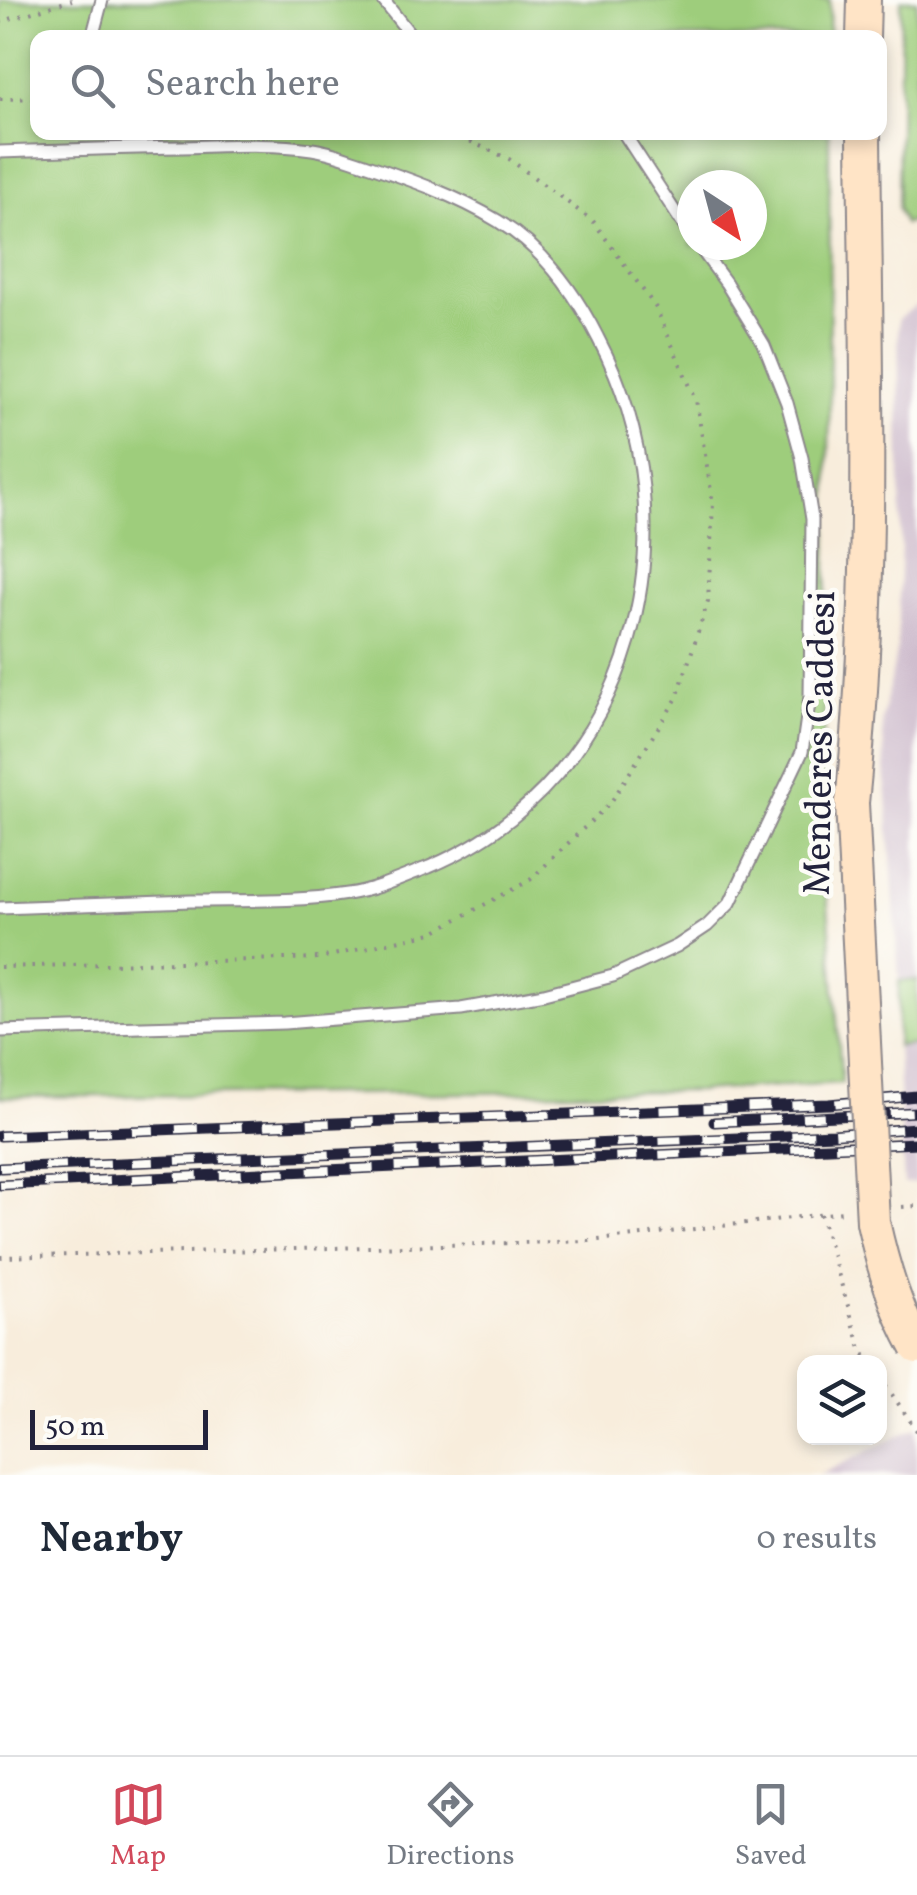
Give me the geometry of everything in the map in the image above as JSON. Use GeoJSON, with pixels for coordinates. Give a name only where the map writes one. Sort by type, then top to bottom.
{"type":"FeatureCollection","features":[{"type":"Feature","properties":{"kind":"main road"},"geometry":{"type":"LineString","coordinates":[[863,30],[864,0]]}},
{"type":"Feature","properties":{"kind":"main road","name":"Menderes Caddesi"},"geometry":{"type":"LineString","coordinates":[[864,140],[867,520],[862,712],[852,803],[873,1222],[900,1316],[917,1347]]}},
{"type":"Feature","properties":{"kind":"lane"},"geometry":{"type":"LineString","coordinates":[[94,30],[102,0]]}},
{"type":"Feature","properties":{"kind":"lane"},"geometry":{"type":"LineString","coordinates":[[382,0],[406,30]]}},
{"type":"Feature","properties":{"kind":"lane"},"geometry":{"type":"LineString","coordinates":[[628,140],[677,215]]}},
{"type":"Feature","properties":{"kind":"lane"},"geometry":{"type":"LineString","coordinates":[[0,152],[263,145],[318,149],[440,190],[502,223],[553,267],[587,316],[614,369],[636,430],[647,508],[644,570],[635,628],[610,690],[584,738],[549,785],[513,818],[470,845],[434,865],[349,894],[0,908]]}},
{"type":"Feature","properties":{"kind":"lane"},"geometry":{"type":"LineString","coordinates":[[0,1031],[284,1023],[461,1009],[614,976],[677,946],[708,926],[730,903],[802,752],[810,696],[812,519],[787,403],[764,345],[709,260]]}},
{"type":"Feature","properties":{"kind":"path"},"geometry":{"type":"LineString","coordinates":[[0,22],[72,0]]}},
{"type":"Feature","properties":{"kind":"path"},"geometry":{"type":"LineString","coordinates":[[0,99],[30,98]]}},
{"type":"Feature","properties":{"kind":"path"},"geometry":{"type":"LineString","coordinates":[[0,967],[320,958],[432,933],[530,880],[610,802],[677,698],[708,601],[713,504],[696,400],[656,308],[593,221],[510,159],[466,140]]}},
{"type":"Feature","properties":{"kind":"path"},"geometry":{"type":"LineString","coordinates":[[0,1257],[590,1241],[820,1214],[864,1355]]}},
{"type":"Feature","properties":{"kind":"path"},"geometry":{"type":"LineString","coordinates":[[887,1387],[917,1431]]}},
{"type":"Feature","properties":{"kind":"shaded area"},"geometry":{"type":"Polygon","coordinates":[[[917,305],[917,980],[899,981],[882,720],[897,648],[901,546],[898,319],[917,305]]]}},
{"type":"Feature","properties":{"kind":"shaded area"},"geometry":{"type":"Polygon","coordinates":[[[917,1044],[917,1183],[904,1184],[897,1046],[917,1044]]]}},
{"type":"Feature","properties":{"kind":"shaded area"},"geometry":{"type":"Polygon","coordinates":[[[917,1427],[917,1475],[819,1475],[887,1445],[917,1427]]]}},
{"type":"Feature","properties":{"kind":"green space"},"geometry":{"type":"Polygon","coordinates":[[[0,0],[830,0],[829,30],[30,30],[30,140],[829,140],[830,393],[822,828],[842,1083],[699,1091],[0,1097],[0,0]]]}},
{"type":"Feature","properties":{"kind":"green space"},"geometry":{"type":"Polygon","coordinates":[[[901,0],[917,0],[917,221],[904,224],[898,208],[901,0]]]}},
{"type":"Feature","properties":{"kind":"green space"},"geometry":{"type":"Polygon","coordinates":[[[917,980],[917,1044],[897,1046],[899,981],[917,980]]]}},
{"type":"Feature","properties":{"kind":"railway"},"geometry":{"type":"LineString","coordinates":[[0,1136],[829,1104],[917,1096]]}},
{"type":"Feature","properties":{"kind":"railway"},"geometry":{"type":"LineString","coordinates":[[714,1122],[917,1112]]}},
{"type":"Feature","properties":{"kind":"railway"},"geometry":{"type":"LineString","coordinates":[[0,1168],[917,1128]]}},
{"type":"Feature","properties":{"kind":"railway"},"geometry":{"type":"LineString","coordinates":[[0,1185],[917,1143]]}}]}
